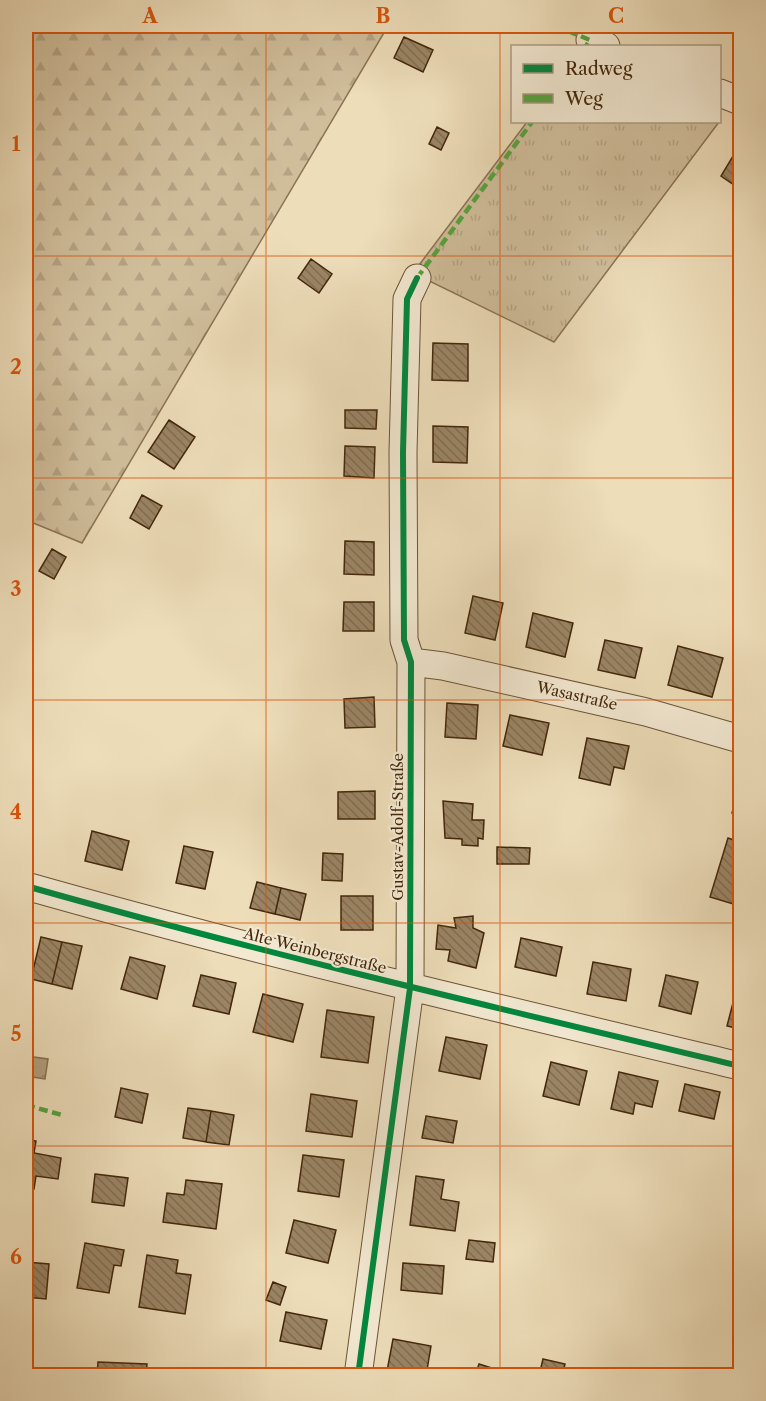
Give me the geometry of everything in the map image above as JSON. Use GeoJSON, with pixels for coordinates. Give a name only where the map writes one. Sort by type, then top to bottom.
{"type":"FeatureCollection","features":[{"type":"Feature","properties":{"kind":"street"},"geometry":{"type":"LineString","coordinates":[[721,93],[741,101]]}},
{"type":"Feature","properties":{"kind":"street","name":"Gustav-Adolf-Straße"},"geometry":{"type":"LineString","coordinates":[[358,1376],[410,988],[411,662],[404,640],[404,334],[406,299],[417,278]]}},
{"type":"Feature","properties":{"kind":"street","name":"Wasastraße"},"geometry":{"type":"LineString","coordinates":[[411,662],[444,666],[646,712],[741,739]]}},
{"type":"Feature","properties":{"kind":"street","name":"Alte Weinbergstraße"},"geometry":{"type":"LineString","coordinates":[[26,886],[173,928],[410,988],[741,1066]]}},
{"type":"Feature","properties":{"kind":"green space"},"geometry":{"type":"Polygon","coordinates":[[[26,26],[388,26],[82,543],[26,520],[26,26]]]}},
{"type":"Feature","properties":{"kind":"green space"},"geometry":{"type":"Polygon","coordinates":[[[526,123],[718,123],[554,342],[413,273],[526,123]]]}},
{"type":"Feature","properties":{"kind":"water"},"geometry":{"type":"Polygon","coordinates":[[[26,1056],[48,1059],[45,1079],[26,1076],[26,1056]]]}},
{"type":"Feature","properties":{"kind":"building"},"geometry":{"type":"Polygon","coordinates":[[[404,37],[433,50],[423,72],[394,58],[404,37]]]}},
{"type":"Feature","properties":{"kind":"building"},"geometry":{"type":"Polygon","coordinates":[[[437,127],[449,133],[441,150],[429,144],[437,127]]]}},
{"type":"Feature","properties":{"kind":"building"},"geometry":{"type":"Polygon","coordinates":[[[733,156],[740,161],[740,189],[721,176],[733,156]]]}},
{"type":"Feature","properties":{"kind":"building"},"geometry":{"type":"Polygon","coordinates":[[[311,259],[332,274],[319,293],[298,278],[311,259]]]}},
{"type":"Feature","properties":{"kind":"building"},"geometry":{"type":"Polygon","coordinates":[[[433,343],[468,344],[468,381],[432,380],[433,343]]]}},
{"type":"Feature","properties":{"kind":"building"},"geometry":{"type":"Polygon","coordinates":[[[345,410],[377,410],[376,429],[345,428],[345,410]]]}},
{"type":"Feature","properties":{"kind":"building"},"geometry":{"type":"Polygon","coordinates":[[[169,420],[195,437],[174,469],[148,452],[169,420]]]}},
{"type":"Feature","properties":{"kind":"building"},"geometry":{"type":"Polygon","coordinates":[[[433,426],[468,427],[467,463],[433,462],[433,426]]]}},
{"type":"Feature","properties":{"kind":"building"},"geometry":{"type":"Polygon","coordinates":[[[345,446],[375,447],[374,478],[344,476],[345,446]]]}},
{"type":"Feature","properties":{"kind":"building"},"geometry":{"type":"Polygon","coordinates":[[[142,495],[162,506],[149,529],[130,518],[142,495]]]}},
{"type":"Feature","properties":{"kind":"building"},"geometry":{"type":"Polygon","coordinates":[[[345,541],[374,542],[374,575],[344,574],[345,541]]]}},
{"type":"Feature","properties":{"kind":"building"},"geometry":{"type":"Polygon","coordinates":[[[52,549],[66,557],[54,579],[39,571],[52,549]]]}},
{"type":"Feature","properties":{"kind":"building"},"geometry":{"type":"Polygon","coordinates":[[[473,596],[503,603],[495,640],[465,633],[473,596]]]}},
{"type":"Feature","properties":{"kind":"building"},"geometry":{"type":"Polygon","coordinates":[[[344,602],[374,602],[374,631],[343,631],[344,602]]]}},
{"type":"Feature","properties":{"kind":"building"},"geometry":{"type":"Polygon","coordinates":[[[533,613],[573,623],[565,657],[526,647],[533,613]]]}},
{"type":"Feature","properties":{"kind":"building"},"geometry":{"type":"Polygon","coordinates":[[[605,640],[642,648],[635,678],[598,670],[605,640]]]}},
{"type":"Feature","properties":{"kind":"building"},"geometry":{"type":"Polygon","coordinates":[[[678,646],[723,658],[712,697],[668,685],[678,646]]]}},
{"type":"Feature","properties":{"kind":"building"},"geometry":{"type":"Polygon","coordinates":[[[374,697],[375,727],[345,728],[344,699],[374,697]]]}},
{"type":"Feature","properties":{"kind":"building"},"geometry":{"type":"Polygon","coordinates":[[[447,703],[478,705],[476,739],[445,737],[447,703]]]}},
{"type":"Feature","properties":{"kind":"building"},"geometry":{"type":"Polygon","coordinates":[[[510,715],[549,723],[542,755],[503,746],[510,715]]]}},
{"type":"Feature","properties":{"kind":"building"},"geometry":{"type":"Polygon","coordinates":[[[587,738],[629,746],[624,769],[614,767],[610,785],[579,778],[587,738]]]}},
{"type":"Feature","properties":{"kind":"building"},"geometry":{"type":"Polygon","coordinates":[[[740,785],[740,816],[732,813],[740,785]]]}},
{"type":"Feature","properties":{"kind":"building"},"geometry":{"type":"Polygon","coordinates":[[[375,791],[375,819],[338,819],[338,792],[375,791]]]}},
{"type":"Feature","properties":{"kind":"building"},"geometry":{"type":"Polygon","coordinates":[[[443,801],[473,804],[472,820],[484,820],[483,839],[478,838],[478,846],[462,845],[462,839],[445,838],[443,801]]]}},
{"type":"Feature","properties":{"kind":"building"},"geometry":{"type":"Polygon","coordinates":[[[92,831],[129,841],[122,870],[85,861],[92,831]]]}},
{"type":"Feature","properties":{"kind":"building"},"geometry":{"type":"Polygon","coordinates":[[[728,838],[740,842],[740,906],[710,897],[728,838]]]}},
{"type":"Feature","properties":{"kind":"building"},"geometry":{"type":"Polygon","coordinates":[[[184,846],[213,852],[205,889],[176,883],[184,846]]]}},
{"type":"Feature","properties":{"kind":"building"},"geometry":{"type":"Polygon","coordinates":[[[497,847],[530,848],[529,864],[497,864],[497,847]]]}},
{"type":"Feature","properties":{"kind":"building"},"geometry":{"type":"Polygon","coordinates":[[[323,853],[343,854],[342,881],[322,880],[323,853]]]}},
{"type":"Feature","properties":{"kind":"building"},"geometry":{"type":"Polygon","coordinates":[[[257,882],[281,888],[275,914],[250,908],[257,882]]]}},
{"type":"Feature","properties":{"kind":"building"},"geometry":{"type":"Polygon","coordinates":[[[281,888],[306,894],[300,920],[275,914],[281,888]]]}},
{"type":"Feature","properties":{"kind":"building"},"geometry":{"type":"Polygon","coordinates":[[[341,896],[373,896],[373,930],[341,930],[341,896]]]}},
{"type":"Feature","properties":{"kind":"building"},"geometry":{"type":"Polygon","coordinates":[[[473,916],[473,928],[484,933],[476,968],[448,961],[450,950],[436,949],[438,925],[456,928],[454,918],[473,916]]]}},
{"type":"Feature","properties":{"kind":"building"},"geometry":{"type":"Polygon","coordinates":[[[41,937],[62,942],[52,984],[31,979],[41,937]]]}},
{"type":"Feature","properties":{"kind":"building"},"geometry":{"type":"Polygon","coordinates":[[[521,938],[562,947],[556,976],[515,967],[521,938]]]}},
{"type":"Feature","properties":{"kind":"building"},"geometry":{"type":"Polygon","coordinates":[[[62,942],[82,946],[72,989],[52,984],[62,942]]]}},
{"type":"Feature","properties":{"kind":"building"},"geometry":{"type":"Polygon","coordinates":[[[130,957],[165,966],[157,999],[121,989],[130,957]]]}},
{"type":"Feature","properties":{"kind":"building"},"geometry":{"type":"Polygon","coordinates":[[[593,962],[631,969],[626,1001],[587,994],[593,962]]]}},
{"type":"Feature","properties":{"kind":"building"},"geometry":{"type":"Polygon","coordinates":[[[201,975],[236,983],[229,1014],[193,1006],[201,975]]]}},
{"type":"Feature","properties":{"kind":"building"},"geometry":{"type":"Polygon","coordinates":[[[666,975],[698,982],[691,1014],[659,1006],[666,975]]]}},
{"type":"Feature","properties":{"kind":"building"},"geometry":{"type":"Polygon","coordinates":[[[263,994],[303,1004],[293,1042],[253,1032],[263,994]]]}},
{"type":"Feature","properties":{"kind":"building"},"geometry":{"type":"Polygon","coordinates":[[[734,999],[740,1001],[740,1029],[727,1026],[734,999]]]}},
{"type":"Feature","properties":{"kind":"building"},"geometry":{"type":"Polygon","coordinates":[[[327,1010],[374,1017],[368,1063],[321,1057],[327,1010]]]}},
{"type":"Feature","properties":{"kind":"building"},"geometry":{"type":"Polygon","coordinates":[[[446,1037],[487,1045],[480,1079],[439,1071],[446,1037]]]}},
{"type":"Feature","properties":{"kind":"building"},"geometry":{"type":"Polygon","coordinates":[[[551,1062],[587,1071],[579,1105],[543,1096],[551,1062]]]}},
{"type":"Feature","properties":{"kind":"building"},"geometry":{"type":"Polygon","coordinates":[[[619,1072],[658,1081],[652,1107],[635,1103],[633,1114],[611,1109],[619,1072]]]}},
{"type":"Feature","properties":{"kind":"building"},"geometry":{"type":"Polygon","coordinates":[[[685,1084],[720,1092],[714,1119],[679,1111],[685,1084]]]}},
{"type":"Feature","properties":{"kind":"building"},"geometry":{"type":"Polygon","coordinates":[[[121,1088],[148,1094],[142,1123],[115,1117],[121,1088]]]}},
{"type":"Feature","properties":{"kind":"building"},"geometry":{"type":"Polygon","coordinates":[[[311,1094],[357,1101],[352,1137],[306,1131],[311,1094]]]}},
{"type":"Feature","properties":{"kind":"building"},"geometry":{"type":"Polygon","coordinates":[[[188,1108],[211,1111],[206,1142],[183,1138],[188,1108]]]}},
{"type":"Feature","properties":{"kind":"building"},"geometry":{"type":"Polygon","coordinates":[[[211,1111],[234,1115],[229,1145],[206,1142],[211,1111]]]}},
{"type":"Feature","properties":{"kind":"building"},"geometry":{"type":"Polygon","coordinates":[[[426,1116],[457,1121],[453,1143],[422,1138],[426,1116]]]}},
{"type":"Feature","properties":{"kind":"building"},"geometry":{"type":"Polygon","coordinates":[[[740,1117],[740,1139],[735,1138],[740,1117]]]}},
{"type":"Feature","properties":{"kind":"building"},"geometry":{"type":"Polygon","coordinates":[[[26,1139],[36,1141],[34,1153],[61,1158],[58,1179],[36,1176],[34,1189],[26,1188],[26,1139]]]}},
{"type":"Feature","properties":{"kind":"building"},"geometry":{"type":"Polygon","coordinates":[[[303,1155],[344,1160],[339,1197],[298,1191],[303,1155]]]}},
{"type":"Feature","properties":{"kind":"building"},"geometry":{"type":"Polygon","coordinates":[[[95,1174],[128,1178],[124,1206],[92,1202],[95,1174]]]}},
{"type":"Feature","properties":{"kind":"building"},"geometry":{"type":"Polygon","coordinates":[[[416,1176],[444,1180],[441,1199],[459,1202],[455,1231],[410,1225],[416,1176]]]}},
{"type":"Feature","properties":{"kind":"building"},"geometry":{"type":"Polygon","coordinates":[[[186,1180],[222,1184],[216,1229],[163,1222],[167,1193],[184,1195],[186,1180]]]}},
{"type":"Feature","properties":{"kind":"building"},"geometry":{"type":"Polygon","coordinates":[[[294,1220],[336,1230],[328,1263],[286,1253],[294,1220]]]}},
{"type":"Feature","properties":{"kind":"building"},"geometry":{"type":"Polygon","coordinates":[[[469,1240],[495,1243],[493,1262],[466,1259],[469,1240]]]}},
{"type":"Feature","properties":{"kind":"building"},"geometry":{"type":"Polygon","coordinates":[[[85,1243],[124,1250],[121,1266],[114,1265],[109,1293],[77,1288],[85,1243]]]}},
{"type":"Feature","properties":{"kind":"building"},"geometry":{"type":"Polygon","coordinates":[[[147,1255],[178,1260],[176,1273],[191,1275],[185,1314],[139,1307],[147,1255]]]}},
{"type":"Feature","properties":{"kind":"building"},"geometry":{"type":"Polygon","coordinates":[[[26,1262],[49,1264],[46,1299],[26,1297],[26,1262]]]}},
{"type":"Feature","properties":{"kind":"building"},"geometry":{"type":"Polygon","coordinates":[[[403,1263],[444,1266],[442,1294],[401,1290],[403,1263]]]}},
{"type":"Feature","properties":{"kind":"building"},"geometry":{"type":"Polygon","coordinates":[[[273,1282],[286,1287],[280,1305],[266,1300],[273,1282]]]}},
{"type":"Feature","properties":{"kind":"building"},"geometry":{"type":"Polygon","coordinates":[[[286,1312],[327,1320],[321,1349],[280,1341],[286,1312]]]}},
{"type":"Feature","properties":{"kind":"building"},"geometry":{"type":"Polygon","coordinates":[[[393,1339],[431,1346],[426,1376],[387,1371],[393,1339]]]}},
{"type":"Feature","properties":{"kind":"building"},"geometry":{"type":"Polygon","coordinates":[[[543,1359],[565,1364],[562,1376],[539,1376],[543,1359]]]}},
{"type":"Feature","properties":{"kind":"building"},"geometry":{"type":"Polygon","coordinates":[[[98,1362],[147,1364],[146,1376],[97,1376],[98,1362]]]}},
{"type":"Feature","properties":{"kind":"building"},"geometry":{"type":"Polygon","coordinates":[[[479,1364],[514,1375],[514,1376],[475,1376],[479,1364]]]}},
{"type":"Feature","properties":{"kind":"marked path"},"geometry":{"type":"LineString","coordinates":[[556,26],[590,40],[587,45]]}},
{"type":"Feature","properties":{"kind":"marked path"},"geometry":{"type":"LineString","coordinates":[[417,278],[531,123]]}},
{"type":"Feature","properties":{"kind":"marked path"},"geometry":{"type":"LineString","coordinates":[[26,1105],[62,1115]]}},
{"type":"Feature","properties":{"kind":"cycle path"},"geometry":{"type":"LineString","coordinates":[[358,1376],[410,988],[411,662],[404,640],[403,452],[407,299],[417,278]]}},
{"type":"Feature","properties":{"kind":"cycle path"},"geometry":{"type":"LineString","coordinates":[[26,886],[471,1002],[740,1066]]}}]}
